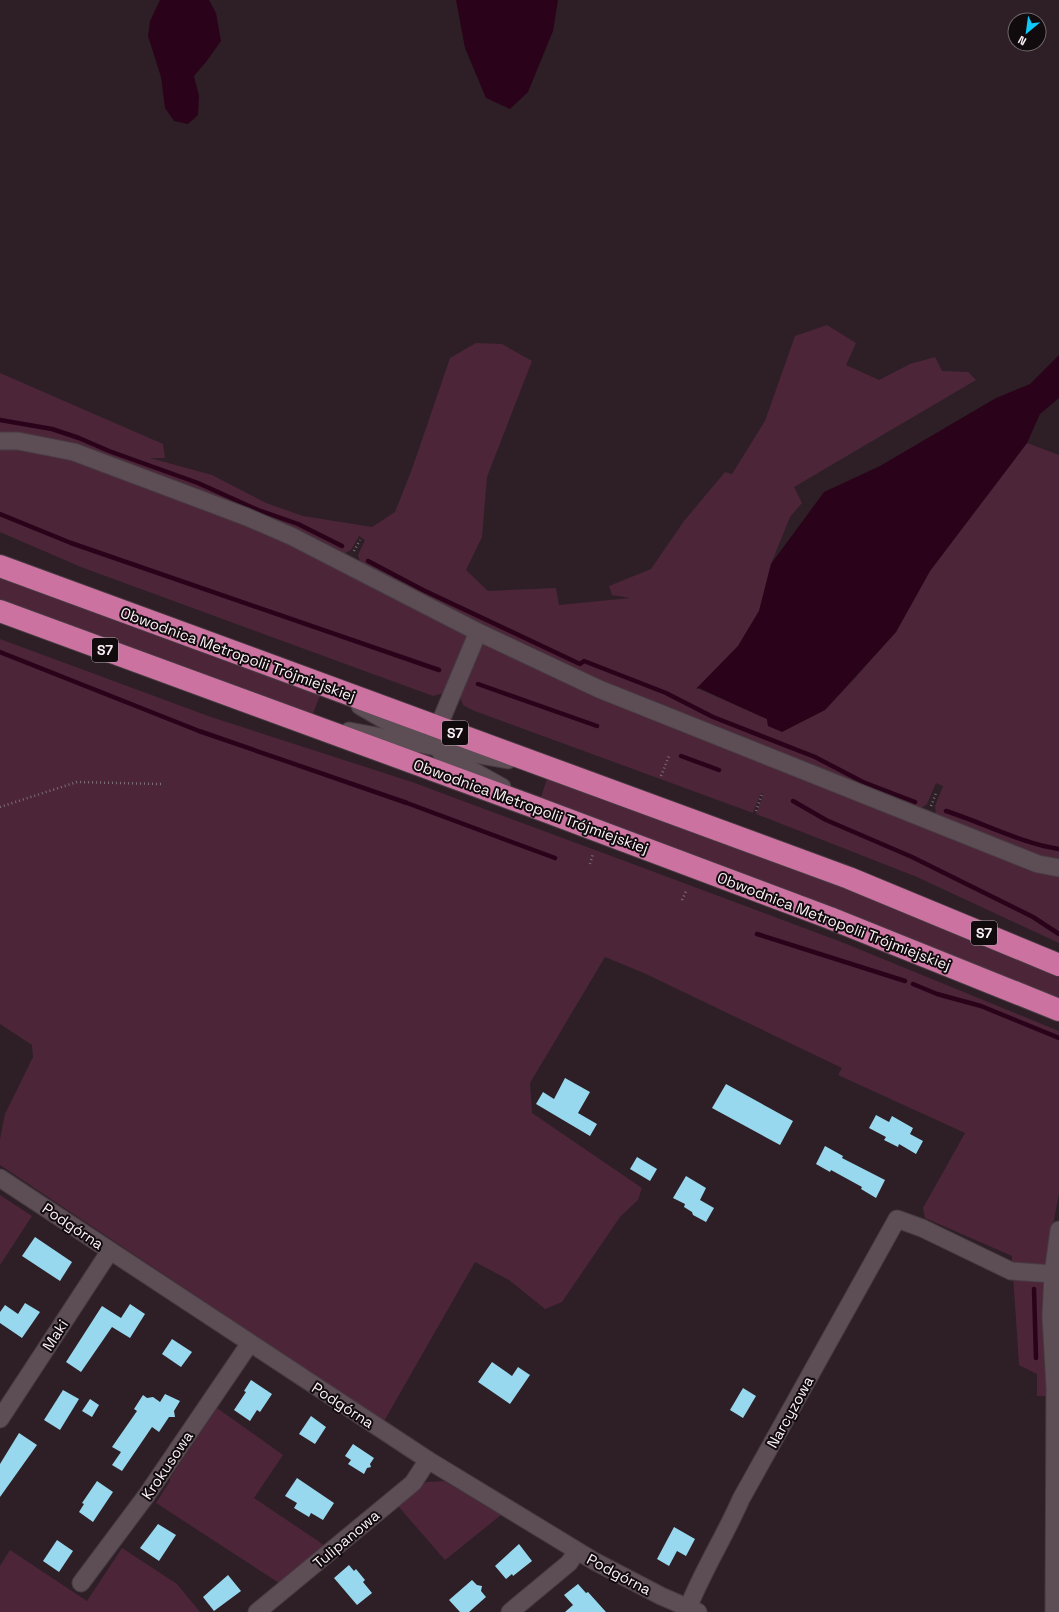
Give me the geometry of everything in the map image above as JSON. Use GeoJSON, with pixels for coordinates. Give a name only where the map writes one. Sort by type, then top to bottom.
{"type":"FeatureCollection","features":[{"type":"Feature","properties":{"kind":"highway","name":"Obwodnica Metropolii Trójmiejskiej"},"geometry":{"type":"LineString","coordinates":[[0,566],[140,619],[323,684],[849,878],[1059,965]]}},
{"type":"Feature","properties":{"kind":"highway","name":"Obwodnica Metropolii Trójmiejskiej"},"geometry":{"type":"LineString","coordinates":[[0,611],[537,808],[830,918],[1059,1010]]}},
{"type":"Feature","properties":{"kind":"street"},"geometry":{"type":"LineString","coordinates":[[0,441],[18,441],[74,452],[247,517],[291,536],[478,632],[599,689],[1038,864],[1059,868]]}},
{"type":"Feature","properties":{"kind":"street"},"geometry":{"type":"LineString","coordinates":[[430,746],[478,632]]}},
{"type":"Feature","properties":{"kind":"street"},"geometry":{"type":"LineString","coordinates":[[323,684],[537,808]]}},
{"type":"Feature","properties":{"kind":"street"},"geometry":{"type":"LineString","coordinates":[[309,724],[552,768]]}},
{"type":"Feature","properties":{"kind":"street","name":"Podgórna"},"geometry":{"type":"LineString","coordinates":[[0,1178],[428,1460],[577,1551],[661,1596],[693,1610]]}},
{"type":"Feature","properties":{"kind":"street","name":"Narcyzowa"},"geometry":{"type":"LineString","coordinates":[[693,1610],[696,1587],[732,1520],[741,1499],[897,1219],[922,1228],[1011,1271],[1053,1274]]}},
{"type":"Feature","properties":{"kind":"street"},"geometry":{"type":"LineString","coordinates":[[1054,1612],[1055,1335],[1053,1274],[1059,1230]]}},
{"type":"Feature","properties":{"kind":"street","name":"Maki"},"geometry":{"type":"LineString","coordinates":[[0,1419],[110,1251]]}},
{"type":"Feature","properties":{"kind":"street","name":"Krokusowa"},"geometry":{"type":"LineString","coordinates":[[81,1583],[146,1496],[250,1343]]}},
{"type":"Feature","properties":{"kind":"street","name":"Tulipanowa"},"geometry":{"type":"LineString","coordinates":[[257,1612],[414,1483],[428,1460]]}},
{"type":"Feature","properties":{"kind":"street"},"geometry":{"type":"LineString","coordinates":[[510,1612],[569,1563],[577,1551]]}},
{"type":"Feature","properties":{"kind":"path"},"geometry":{"type":"LineString","coordinates":[[661,776],[669,756]]}},
{"type":"Feature","properties":{"kind":"path"},"geometry":{"type":"LineString","coordinates":[[0,807],[77,782],[161,784]]}},
{"type":"Feature","properties":{"kind":"path"},"geometry":{"type":"LineString","coordinates":[[756,811],[762,794]]}},
{"type":"Feature","properties":{"kind":"path"},"geometry":{"type":"LineString","coordinates":[[590,864],[593,854]]}},
{"type":"Feature","properties":{"kind":"path"},"geometry":{"type":"LineString","coordinates":[[682,900],[686,889]]}},
{"type":"Feature","properties":{"kind":"shaded area"},"geometry":{"type":"Polygon","coordinates":[[[160,0],[209,0],[216,13],[221,41],[194,76],[199,96],[198,115],[188,124],[174,121],[165,108],[161,77],[148,36],[150,21],[160,0]]]}},
{"type":"Feature","properties":{"kind":"shaded area"},"geometry":{"type":"Polygon","coordinates":[[[456,0],[558,0],[553,31],[528,92],[510,109],[486,98],[465,48],[456,0]]]}},
{"type":"Feature","properties":{"kind":"shaded area"},"geometry":{"type":"Polygon","coordinates":[[[827,325],[856,343],[846,365],[879,380],[910,364],[935,357],[942,371],[968,372],[976,380],[794,487],[802,503],[790,517],[771,564],[759,611],[738,646],[697,688],[767,719],[768,726],[825,710],[896,632],[930,571],[1027,443],[1059,455],[1059,860],[1047,859],[936,815],[935,806],[943,786],[936,783],[927,804],[920,809],[638,698],[537,654],[360,562],[358,555],[365,540],[359,536],[351,550],[343,554],[0,434],[0,373],[163,444],[165,458],[150,458],[212,475],[266,503],[303,516],[372,527],[395,512],[412,469],[450,358],[476,343],[502,344],[532,361],[487,477],[482,537],[466,570],[488,591],[556,588],[559,605],[630,598],[612,595],[609,586],[651,569],[684,521],[725,472],[732,474],[765,421],[795,336],[827,325]]]}},
{"type":"Feature","properties":{"kind":"shaded area"},"geometry":{"type":"Polygon","coordinates":[[[1059,355],[1059,398],[1040,414],[1027,443],[930,571],[896,632],[825,710],[782,732],[768,726],[767,719],[699,688],[696,689],[738,646],[759,611],[771,564],[824,492],[880,466],[996,398],[1030,384],[1059,355]]]}},
{"type":"Feature","properties":{"kind":"shaded area"},"geometry":{"type":"Polygon","coordinates":[[[0,445],[60,454],[242,520],[466,633],[467,638],[444,693],[433,696],[81,567],[0,532],[0,445]]]}},
{"type":"Feature","properties":{"kind":"shaded area"},"geometry":{"type":"Polygon","coordinates":[[[0,575],[321,693],[312,716],[0,601],[0,575]]]}},
{"type":"Feature","properties":{"kind":"shaded area"},"geometry":{"type":"Polygon","coordinates":[[[0,639],[211,717],[412,782],[844,943],[1059,1031],[1059,1193],[1046,1263],[1044,1266],[1012,1268],[1012,1256],[925,1218],[923,1208],[965,1133],[838,1075],[842,1068],[646,974],[605,957],[530,1083],[532,1113],[642,1188],[638,1200],[620,1217],[562,1302],[545,1309],[509,1280],[475,1262],[383,1423],[265,1342],[0,1165],[0,1139],[5,1114],[33,1057],[32,1045],[0,1024],[0,639]]]}},
{"type":"Feature","properties":{"kind":"shaded area"},"geometry":{"type":"Polygon","coordinates":[[[488,643],[1059,875],[1059,943],[917,877],[756,814],[763,794],[761,793],[753,813],[472,710],[463,705],[460,697],[481,646],[488,643]]]}},
{"type":"Feature","properties":{"kind":"shaded area"},"geometry":{"type":"Polygon","coordinates":[[[548,776],[774,859],[1059,974],[1059,1000],[540,800],[548,776]]]}},
{"type":"Feature","properties":{"kind":"shaded area"},"geometry":{"type":"Polygon","coordinates":[[[0,1195],[32,1216],[0,1265],[0,1195]]]}},
{"type":"Feature","properties":{"kind":"shaded area"},"geometry":{"type":"Polygon","coordinates":[[[1013,1275],[1041,1281],[1044,1285],[1044,1367],[1050,1386],[1047,1396],[1037,1396],[1037,1374],[1019,1365],[1013,1275]]]}},
{"type":"Feature","properties":{"kind":"shaded area"},"geometry":{"type":"Polygon","coordinates":[[[217,1408],[283,1455],[254,1498],[324,1545],[279,1583],[156,1503],[170,1481],[170,1478],[217,1408]]]}},
{"type":"Feature","properties":{"kind":"shaded area"},"geometry":{"type":"Polygon","coordinates":[[[444,1481],[501,1515],[445,1560],[398,1506],[426,1482],[444,1481]]]}},
{"type":"Feature","properties":{"kind":"shaded area"},"geometry":{"type":"Polygon","coordinates":[[[122,1548],[177,1584],[200,1612],[0,1612],[0,1566],[10,1550],[87,1601],[122,1548]]]}},
{"type":"Feature","properties":{"kind":"building"},"geometry":{"type":"Polygon","coordinates":[[[565,1078],[590,1092],[578,1113],[597,1124],[590,1136],[536,1104],[543,1092],[554,1099],[565,1078]]]}},
{"type":"Feature","properties":{"kind":"building"},"geometry":{"type":"Polygon","coordinates":[[[726,1084],[793,1121],[780,1145],[712,1108],[726,1084]]]}},
{"type":"Feature","properties":{"kind":"building"},"geometry":{"type":"Polygon","coordinates":[[[876,1115],[889,1122],[892,1116],[913,1128],[910,1134],[923,1141],[916,1154],[899,1144],[898,1147],[884,1140],[886,1137],[869,1128],[876,1115]]]}},
{"type":"Feature","properties":{"kind":"building"},"geometry":{"type":"Polygon","coordinates":[[[825,1146],[843,1156],[842,1158],[885,1180],[876,1198],[861,1189],[862,1187],[831,1170],[830,1172],[816,1164],[825,1146]]]}},
{"type":"Feature","properties":{"kind":"building"},"geometry":{"type":"Polygon","coordinates":[[[637,1157],[657,1169],[650,1181],[630,1169],[637,1157]]]}},
{"type":"Feature","properties":{"kind":"building"},"geometry":{"type":"Polygon","coordinates":[[[686,1176],[706,1188],[700,1200],[714,1208],[706,1222],[693,1215],[692,1212],[684,1207],[685,1204],[673,1198],[686,1176]]]}},
{"type":"Feature","properties":{"kind":"building"},"geometry":{"type":"Polygon","coordinates":[[[35,1237],[72,1262],[60,1281],[22,1256],[35,1237]]]}},
{"type":"Feature","properties":{"kind":"building"},"geometry":{"type":"Polygon","coordinates":[[[25,1303],[40,1312],[22,1338],[0,1323],[0,1312],[5,1305],[18,1314],[25,1303]]]}},
{"type":"Feature","properties":{"kind":"building"},"geometry":{"type":"Polygon","coordinates":[[[130,1304],[145,1314],[130,1338],[112,1327],[81,1372],[66,1362],[102,1306],[121,1318],[130,1304]]]}},
{"type":"Feature","properties":{"kind":"building"},"geometry":{"type":"Polygon","coordinates":[[[172,1339],[192,1352],[181,1367],[162,1354],[172,1339]]]}},
{"type":"Feature","properties":{"kind":"building"},"geometry":{"type":"Polygon","coordinates":[[[492,1362],[512,1376],[518,1367],[530,1375],[510,1404],[478,1382],[492,1362]]]}},
{"type":"Feature","properties":{"kind":"building"},"geometry":{"type":"Polygon","coordinates":[[[251,1380],[272,1394],[260,1412],[257,1410],[250,1421],[234,1410],[246,1392],[244,1391],[251,1380]]]}},
{"type":"Feature","properties":{"kind":"building"},"geometry":{"type":"Polygon","coordinates":[[[743,1388],[756,1396],[743,1418],[730,1410],[743,1388]]]}},
{"type":"Feature","properties":{"kind":"building"},"geometry":{"type":"Polygon","coordinates":[[[63,1390],[79,1399],[60,1430],[44,1420],[63,1390]]]}},
{"type":"Feature","properties":{"kind":"building"},"geometry":{"type":"Polygon","coordinates":[[[165,1394],[180,1401],[174,1411],[175,1417],[169,1417],[159,1432],[152,1427],[122,1471],[112,1465],[121,1452],[112,1447],[137,1411],[134,1409],[143,1395],[147,1398],[153,1397],[160,1402],[165,1394]]]}},
{"type":"Feature","properties":{"kind":"building"},"geometry":{"type":"Polygon","coordinates":[[[90,1399],[99,1405],[92,1417],[82,1411],[90,1399]]]}},
{"type":"Feature","properties":{"kind":"building"},"geometry":{"type":"Polygon","coordinates":[[[311,1416],[326,1427],[315,1444],[299,1434],[311,1416]]]}},
{"type":"Feature","properties":{"kind":"building"},"geometry":{"type":"Polygon","coordinates":[[[19,1433],[37,1445],[0,1497],[0,1464],[19,1433]]]}},
{"type":"Feature","properties":{"kind":"building"},"geometry":{"type":"Polygon","coordinates":[[[353,1444],[374,1458],[370,1464],[371,1467],[367,1468],[364,1474],[348,1464],[351,1460],[345,1456],[353,1444]]]}},
{"type":"Feature","properties":{"kind":"building"},"geometry":{"type":"Polygon","coordinates":[[[297,1478],[334,1503],[323,1520],[311,1513],[309,1517],[294,1508],[297,1503],[285,1496],[297,1478]]]}},
{"type":"Feature","properties":{"kind":"building"},"geometry":{"type":"Polygon","coordinates":[[[97,1481],[113,1492],[93,1522],[79,1512],[84,1504],[82,1503],[97,1481]]]}},
{"type":"Feature","properties":{"kind":"building"},"geometry":{"type":"Polygon","coordinates":[[[158,1524],[176,1535],[159,1561],[140,1548],[158,1524]]]}},
{"type":"Feature","properties":{"kind":"building"},"geometry":{"type":"Polygon","coordinates":[[[674,1527],[695,1539],[686,1556],[677,1551],[669,1566],[657,1559],[674,1527]]]}},
{"type":"Feature","properties":{"kind":"building"},"geometry":{"type":"Polygon","coordinates":[[[57,1540],[73,1551],[59,1572],[43,1561],[57,1540]]]}},
{"type":"Feature","properties":{"kind":"building"},"geometry":{"type":"Polygon","coordinates":[[[519,1544],[532,1561],[513,1576],[512,1574],[506,1579],[495,1566],[519,1544]]]}},
{"type":"Feature","properties":{"kind":"building"},"geometry":{"type":"Polygon","coordinates":[[[349,1565],[354,1571],[356,1569],[365,1580],[363,1582],[372,1593],[357,1605],[334,1578],[349,1565]]]}},
{"type":"Feature","properties":{"kind":"building"},"geometry":{"type":"Polygon","coordinates":[[[228,1575],[241,1591],[214,1611],[203,1597],[228,1575]]]}},
{"type":"Feature","properties":{"kind":"building"},"geometry":{"type":"Polygon","coordinates":[[[472,1580],[477,1585],[482,1586],[481,1591],[486,1597],[469,1612],[460,1612],[449,1600],[472,1580]]]}},
{"type":"Feature","properties":{"kind":"building"},"geometry":{"type":"Polygon","coordinates":[[[578,1584],[586,1593],[588,1592],[606,1612],[565,1612],[573,1605],[564,1595],[578,1584]]]}},
{"type":"Feature","properties":{"kind":"waterway"},"geometry":{"type":"LineString","coordinates":[[0,420],[52,429],[79,438],[109,451],[198,483],[258,510],[298,524],[342,546]]}},
{"type":"Feature","properties":{"kind":"waterway"},"geometry":{"type":"LineString","coordinates":[[0,514],[71,543],[439,670]]}},
{"type":"Feature","properties":{"kind":"waterway"},"geometry":{"type":"LineString","coordinates":[[368,561],[423,590],[580,664],[584,661],[666,693],[713,717],[815,757],[863,782],[915,802]]}},
{"type":"Feature","properties":{"kind":"waterway"},"geometry":{"type":"LineString","coordinates":[[0,652],[199,731],[407,803],[555,858]]}},
{"type":"Feature","properties":{"kind":"waterway"},"geometry":{"type":"LineString","coordinates":[[478,684],[597,726]]}},
{"type":"Feature","properties":{"kind":"waterway"},"geometry":{"type":"LineString","coordinates":[[681,756],[719,770]]}},
{"type":"Feature","properties":{"kind":"waterway"},"geometry":{"type":"LineString","coordinates":[[793,801],[826,820],[912,857],[1033,917],[1059,934]]}},
{"type":"Feature","properties":{"kind":"waterway"},"geometry":{"type":"LineString","coordinates":[[946,811],[1017,838],[1059,849]]}},
{"type":"Feature","properties":{"kind":"waterway"},"geometry":{"type":"LineString","coordinates":[[757,934],[905,981]]}},
{"type":"Feature","properties":{"kind":"waterway"},"geometry":{"type":"LineString","coordinates":[[913,984],[937,994],[981,1006],[1059,1038]]}},
{"type":"Feature","properties":{"kind":"waterway"},"geometry":{"type":"LineString","coordinates":[[1034,1289],[1036,1358]]}}]}
